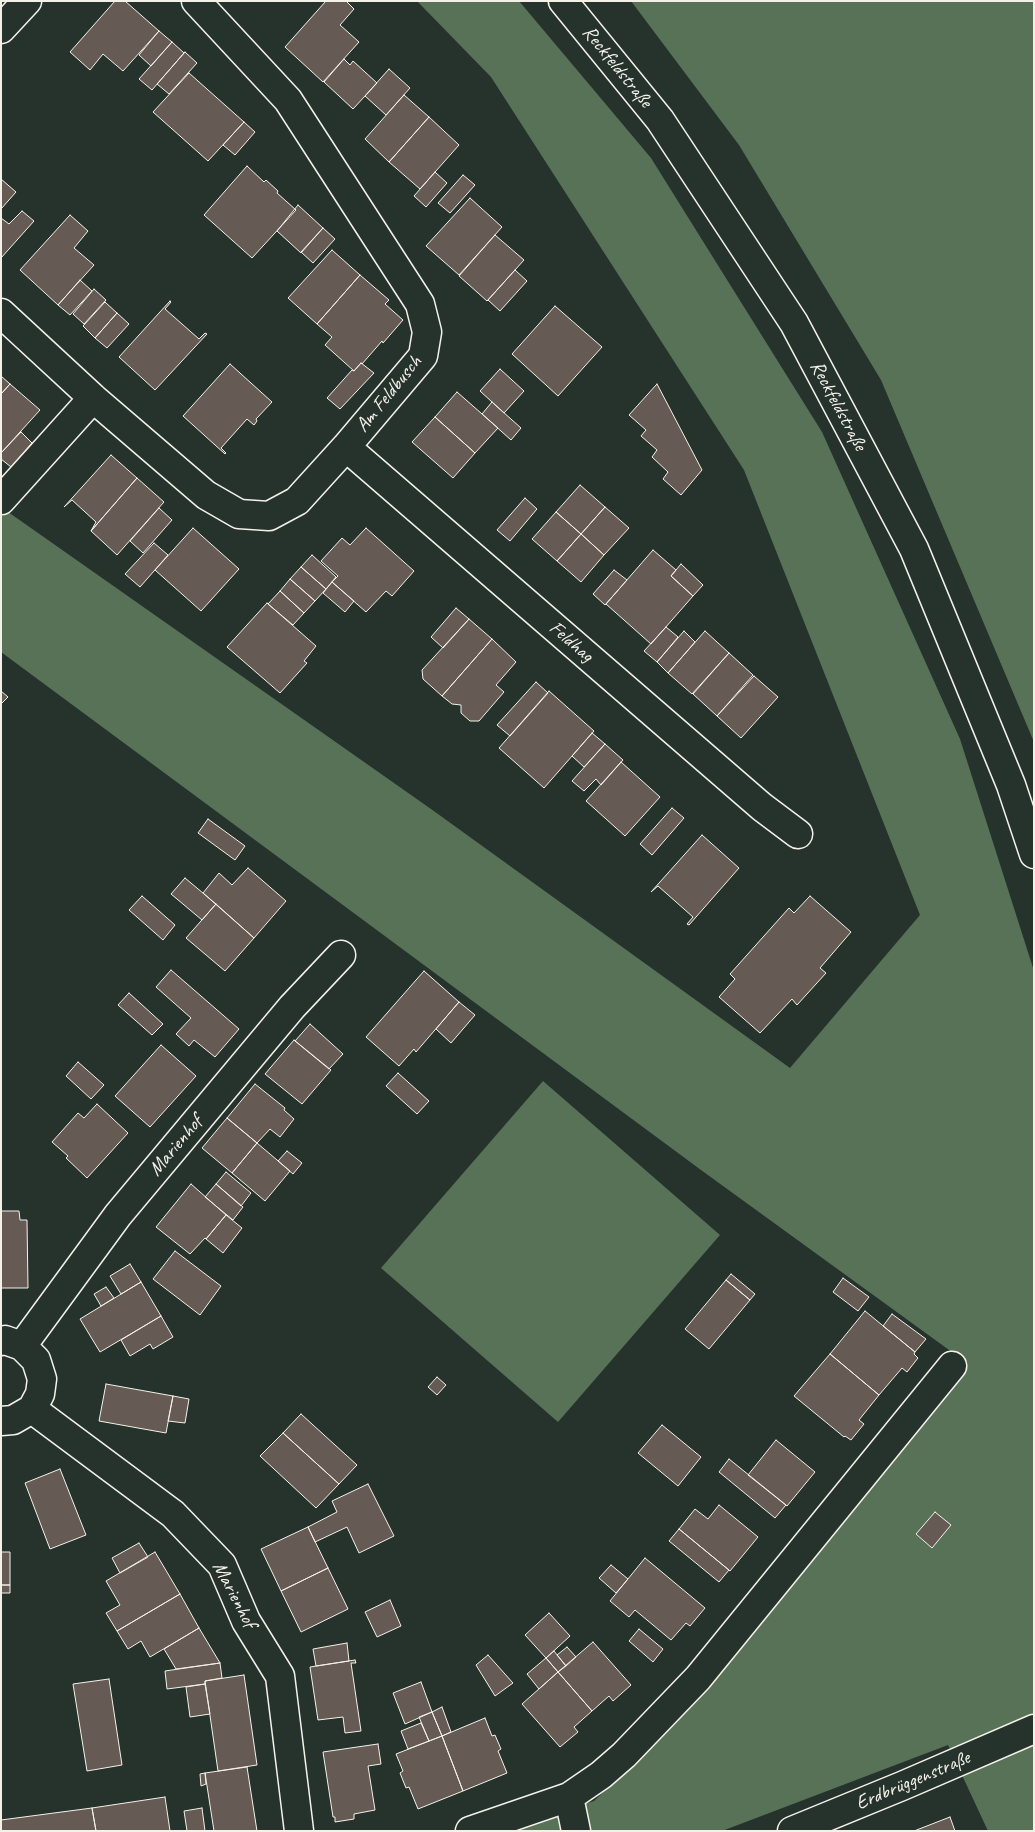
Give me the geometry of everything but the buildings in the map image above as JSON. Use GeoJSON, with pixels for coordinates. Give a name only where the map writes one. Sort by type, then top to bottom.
{"type":"FeatureCollection","features":[{"type":"Feature","properties":{"kind":"street","name":"Am Feldbusch"},"geometry":{"type":"LineString","coordinates":[[1,313],[93,398],[206,495],[239,514],[269,516],[297,502],[423,356],[427,332],[420,304],[288,100],[196,1]]}},
{"type":"Feature","properties":{"kind":"street","name":"Reckfeldstraße"},"geometry":{"type":"LineString","coordinates":[[563,1],[660,120],[794,323],[914,549],[1011,785],[1034,854]]}},
{"type":"Feature","properties":{"kind":"street"},"geometry":{"type":"LineString","coordinates":[[1,500],[93,398]]}},
{"type":"Feature","properties":{"kind":"street","name":"Feldhag"},"geometry":{"type":"LineString","coordinates":[[346,447],[762,807],[798,834]]}},
{"type":"Feature","properties":{"kind":"street","name":"Marienhof"},"geometry":{"type":"LineString","coordinates":[[299,1831],[280,1676],[246,1621],[222,1565],[173,1514],[32,1409],[40,1394],[42,1379],[36,1360],[12,1343],[292,1007],[341,955]]}},
{"type":"Feature","properties":{"kind":"street"},"geometry":{"type":"LineString","coordinates":[[470,1831],[569,1797],[601,1775],[624,1755],[698,1678],[952,1366]]}},
{"type":"Feature","properties":{"kind":"street"},"geometry":{"type":"LineString","coordinates":[[1,1421],[13,1420],[32,1409]]}},
{"type":"Feature","properties":{"kind":"street","name":"Erdbrüggenstraße"},"geometry":{"type":"LineString","coordinates":[[792,1831],[1034,1729]]}},
{"type":"Feature","properties":{"kind":"street"},"geometry":{"type":"LineString","coordinates":[[569,1797],[576,1831]]}},
{"type":"Feature","properties":{"kind":"green space"},"geometry":{"type":"Polygon","coordinates":[[[417,1],[519,1],[651,158],[822,432],[960,739],[1034,971],[1034,1831],[988,1831],[948,1745],[722,1831],[508,1831],[594,1801],[644,1752],[967,1363],[701,1170],[1,652],[1,507],[431,809],[790,1068],[920,915],[744,470],[491,77],[417,1]]]}},
{"type":"Feature","properties":{"kind":"green space"},"geometry":{"type":"Polygon","coordinates":[[[631,1],[1034,1],[1034,742],[881,380],[739,145],[631,1]]]}},
{"type":"Feature","properties":{"kind":"green space"},"geometry":{"type":"Polygon","coordinates":[[[543,1081],[720,1235],[558,1422],[381,1268],[543,1081]]]}}]}
